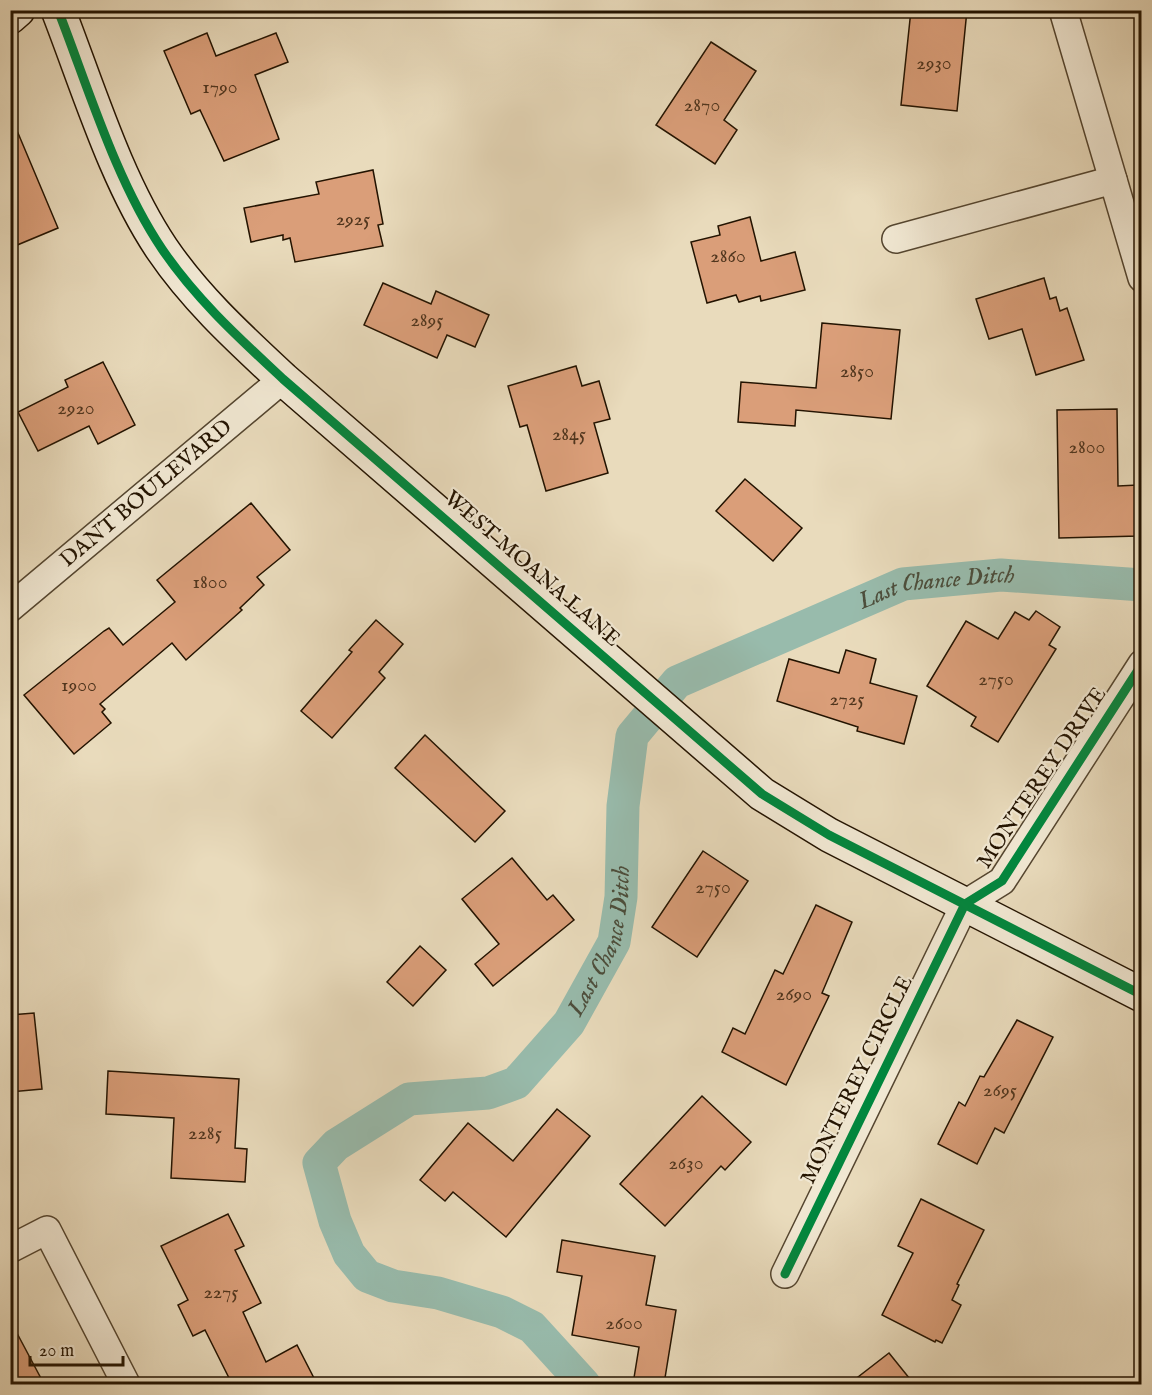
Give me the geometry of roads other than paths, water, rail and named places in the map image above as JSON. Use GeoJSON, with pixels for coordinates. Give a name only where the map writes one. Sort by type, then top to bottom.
{"type":"FeatureCollection","features":[{"type":"Feature","properties":{"kind":"street"},"geometry":{"type":"LineString","coordinates":[[10,17],[18,10]]}},
{"type":"Feature","properties":{"kind":"street","name":"WEST MOANA LANE"},"geometry":{"type":"LineString","coordinates":[[58,10],[124,177],[160,247],[214,314],[283,379],[762,794],[829,835],[1142,994]]}},
{"type":"Feature","properties":{"kind":"street"},"geometry":{"type":"LineString","coordinates":[[1063,10],[1142,278]]}},
{"type":"Feature","properties":{"kind":"street"},"geometry":{"type":"LineString","coordinates":[[896,239],[1113,180]]}},
{"type":"Feature","properties":{"kind":"street","name":"DANT BOULEVARD"},"geometry":{"type":"LineString","coordinates":[[10,608],[283,379]]}},
{"type":"Feature","properties":{"kind":"street","name":"MONTEREY DRIVE"},"geometry":{"type":"LineString","coordinates":[[965,904],[1002,881],[1142,664]]}},
{"type":"Feature","properties":{"kind":"street","name":"MONTEREY CIRCLE"},"geometry":{"type":"LineString","coordinates":[[785,1274],[965,904]]}},
{"type":"Feature","properties":{"kind":"street"},"geometry":{"type":"LineString","coordinates":[[10,1249],[47,1230],[126,1384]]}},
{"type":"Feature","properties":{"kind":"waterway","name":"Last Chance Ditch"},"geometry":{"type":"LineString","coordinates":[[584,1384],[532,1327],[502,1312],[438,1293],[393,1286],[367,1276],[349,1254],[335,1221],[319,1163],[336,1145],[409,1099],[488,1093],[516,1083],[569,1023],[614,942],[621,897],[623,806],[632,736],[677,682],[903,584],[1001,575],[1142,585]]}}]}
